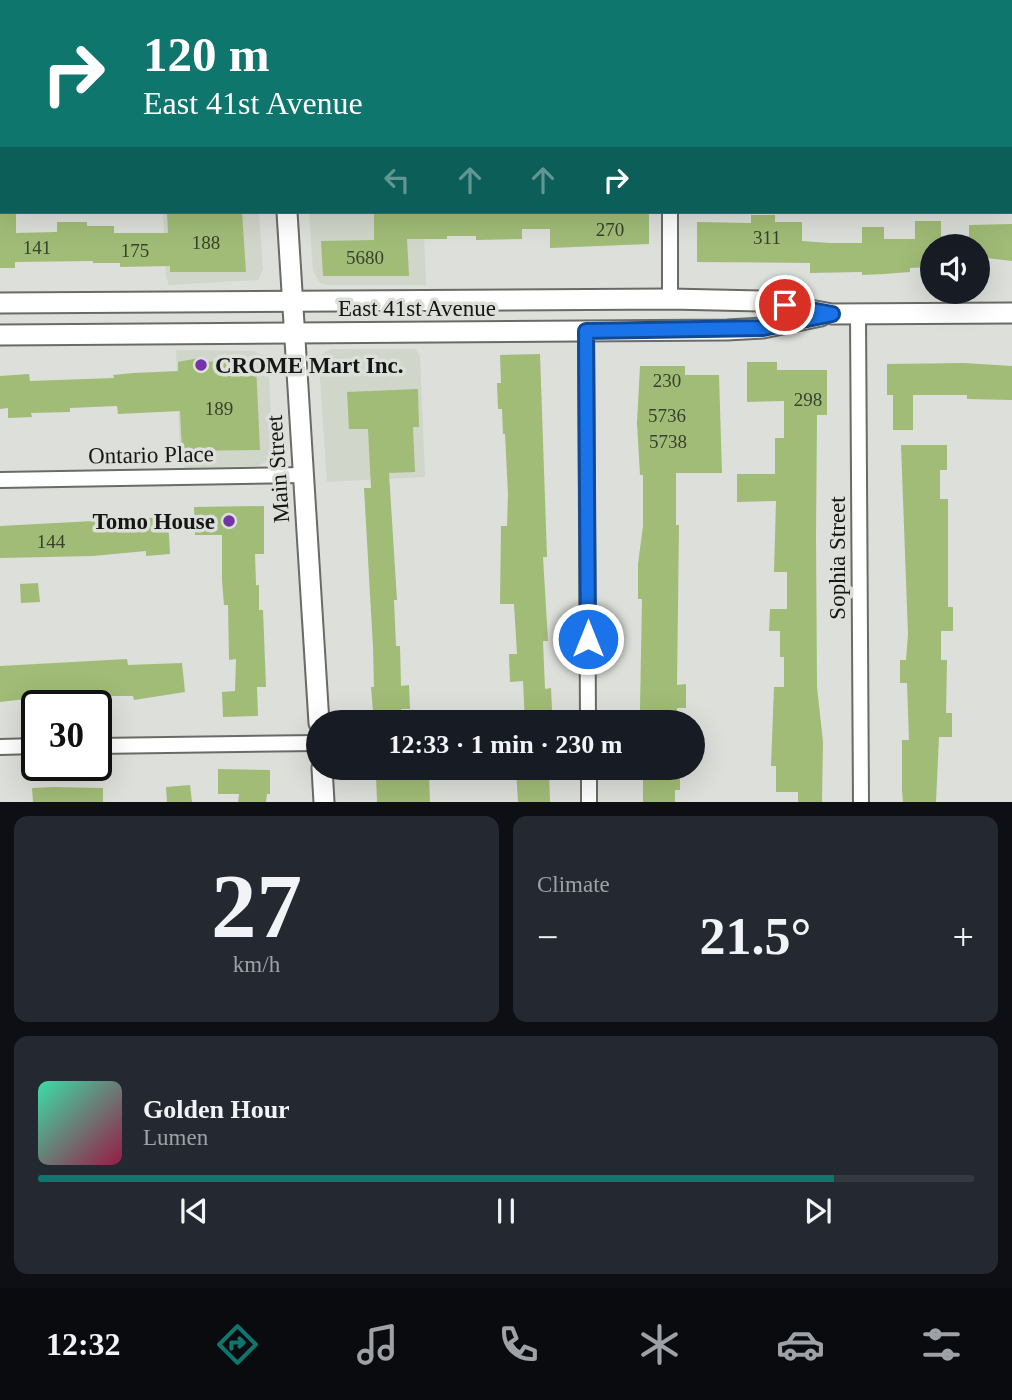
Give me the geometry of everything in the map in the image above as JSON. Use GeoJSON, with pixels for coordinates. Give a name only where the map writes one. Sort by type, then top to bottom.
{"type":"FeatureCollection","features":[{"type":"Feature","properties":{"kind":"main road","name":"Main Street"},"geometry":{"type":"LineString","coordinates":[[287,214],[318,710]]}},
{"type":"Feature","properties":{"kind":"main road","name":"East 41st Avenue"},"geometry":{"type":"LineString","coordinates":[[0,303],[291,299],[670,299],[761,301],[832,314],[1012,313]]}},
{"type":"Feature","properties":{"kind":"main road","name":"East 41st Avenue"},"geometry":{"type":"LineString","coordinates":[[0,335],[763,328],[832,314]]}},
{"type":"Feature","properties":{"kind":"main road"},"geometry":{"type":"LineString","coordinates":[[323,780],[324,802]]}},
{"type":"Feature","properties":{"kind":"street"},"geometry":{"type":"LineString","coordinates":[[670,214],[670,299]]}},
{"type":"Feature","properties":{"kind":"street","name":"Sophia Street"},"geometry":{"type":"LineString","coordinates":[[858,314],[861,802]]}},
{"type":"Feature","properties":{"kind":"street"},"geometry":{"type":"LineString","coordinates":[[586,331],[588,710]]}},
{"type":"Feature","properties":{"kind":"street","name":"Ontario Place"},"geometry":{"type":"LineString","coordinates":[[0,480],[303,475]]}},
{"type":"Feature","properties":{"kind":"street"},"geometry":{"type":"LineString","coordinates":[[112,746],[306,743]]}},
{"type":"Feature","properties":{"kind":"street"},"geometry":{"type":"LineString","coordinates":[[0,747],[21,746]]}},
{"type":"Feature","properties":{"kind":"street"},"geometry":{"type":"LineString","coordinates":[[589,780],[589,802]]}},
{"type":"Feature","properties":{"kind":"shaded area"},"geometry":{"type":"Polygon","coordinates":[[[163,214],[259,214],[263,269],[258,280],[169,285],[166,277],[163,214]]]}},
{"type":"Feature","properties":{"kind":"shaded area"},"geometry":{"type":"Polygon","coordinates":[[[309,214],[423,214],[426,285],[327,285],[320,283],[313,271],[309,214]]]}},
{"type":"Feature","properties":{"kind":"shaded area"},"geometry":{"type":"Polygon","coordinates":[[[331,349],[415,349],[420,355],[425,477],[327,482],[319,364],[322,354],[331,349]]]}},
{"type":"Feature","properties":{"kind":"shaded area"},"geometry":{"type":"Polygon","coordinates":[[[176,350],[253,351],[264,356],[268,361],[273,450],[269,460],[258,466],[185,468],[180,452],[176,350]]]}},
{"type":"Feature","properties":{"kind":"building"},"geometry":{"type":"Polygon","coordinates":[[[0,214],[16,214],[16,233],[57,232],[57,222],[87,222],[87,226],[114,226],[114,233],[168,233],[167,214],[242,214],[246,272],[170,272],[170,266],[120,267],[120,263],[93,261],[15,262],[15,268],[0,268],[0,214]]]}},
{"type":"Feature","properties":{"kind":"building"},"geometry":{"type":"Polygon","coordinates":[[[374,214],[649,214],[649,244],[550,248],[550,229],[522,229],[522,239],[476,240],[476,236],[447,236],[447,239],[407,239],[409,276],[323,276],[321,241],[374,240],[374,214]]]}},
{"type":"Feature","properties":{"kind":"building"},"geometry":{"type":"Polygon","coordinates":[[[751,215],[775,215],[775,222],[802,222],[802,241],[830,243],[862,243],[862,227],[884,227],[884,239],[915,239],[915,221],[941,221],[941,234],[920,234],[920,268],[910,268],[910,272],[862,275],[862,272],[810,273],[810,263],[697,262],[697,222],[751,223],[751,215]]]}},
{"type":"Feature","properties":{"kind":"building"},"geometry":{"type":"Polygon","coordinates":[[[1012,224],[1012,261],[990,258],[990,234],[969,234],[969,225],[1012,224]]]}},
{"type":"Feature","properties":{"kind":"building"},"geometry":{"type":"Polygon","coordinates":[[[540,354],[547,557],[543,557],[548,641],[543,641],[545,689],[551,688],[552,710],[524,710],[523,681],[510,682],[509,654],[517,654],[514,604],[500,604],[501,526],[507,526],[508,494],[505,434],[502,409],[498,409],[500,355],[540,354]]]}},
{"type":"Feature","properties":{"kind":"building"},"geometry":{"type":"Polygon","coordinates":[[[199,358],[200,362],[250,360],[256,365],[260,450],[182,451],[180,411],[118,414],[117,406],[70,408],[70,412],[31,413],[32,417],[8,418],[8,408],[0,409],[0,376],[29,374],[30,381],[114,378],[113,375],[178,371],[178,362],[199,358]]]}},
{"type":"Feature","properties":{"kind":"building"},"geometry":{"type":"Polygon","coordinates":[[[747,362],[777,362],[777,370],[827,370],[827,415],[817,415],[817,687],[823,742],[822,802],[798,802],[798,792],[776,792],[776,766],[771,766],[774,687],[784,687],[784,657],[780,657],[780,631],[769,631],[770,609],[787,609],[787,572],[774,572],[776,501],[737,502],[737,474],[775,474],[775,438],[784,438],[784,401],[747,402],[747,362]]]}},
{"type":"Feature","properties":{"kind":"building"},"geometry":{"type":"Polygon","coordinates":[[[964,363],[1012,366],[1012,400],[967,399],[967,395],[913,395],[913,430],[893,430],[893,395],[887,395],[887,364],[964,363]]]}},
{"type":"Feature","properties":{"kind":"building"},"geometry":{"type":"Polygon","coordinates":[[[640,366],[685,366],[685,375],[719,375],[722,473],[676,473],[676,525],[679,525],[677,685],[686,684],[686,708],[677,710],[640,710],[642,599],[638,599],[638,564],[643,526],[643,475],[640,475],[637,423],[640,366]]]}},
{"type":"Feature","properties":{"kind":"building"},"geometry":{"type":"Polygon","coordinates":[[[418,389],[419,427],[413,427],[415,472],[389,473],[397,600],[394,600],[396,646],[400,646],[401,686],[409,685],[410,709],[373,710],[373,647],[364,488],[371,488],[368,429],[349,429],[347,392],[418,389]]]}},
{"type":"Feature","properties":{"kind":"building"},"geometry":{"type":"Polygon","coordinates":[[[901,445],[947,445],[947,470],[940,470],[940,499],[948,499],[948,607],[953,607],[953,631],[941,631],[941,660],[947,660],[946,713],[952,713],[952,737],[939,737],[936,802],[903,802],[902,740],[909,740],[907,683],[900,683],[900,660],[906,660],[908,634],[901,445]]]}},
{"type":"Feature","properties":{"kind":"building"},"geometry":{"type":"Polygon","coordinates":[[[264,506],[264,554],[255,554],[259,610],[263,610],[266,687],[257,687],[258,716],[223,717],[222,692],[235,691],[236,659],[229,660],[228,605],[224,605],[222,581],[222,535],[195,535],[194,507],[264,506]]]}},
{"type":"Feature","properties":{"kind":"building"},"geometry":{"type":"Polygon","coordinates":[[[168,517],[170,554],[146,556],[146,551],[93,556],[0,558],[0,526],[168,517]]]}},
{"type":"Feature","properties":{"kind":"building"},"geometry":{"type":"Polygon","coordinates":[[[38,583],[40,602],[21,603],[20,584],[38,583]]]}},
{"type":"Feature","properties":{"kind":"building"},"geometry":{"type":"Polygon","coordinates":[[[127,659],[128,665],[182,663],[185,692],[134,700],[133,696],[112,696],[112,690],[21,690],[21,700],[0,702],[0,666],[127,659]]]}},
{"type":"Feature","properties":{"kind":"building"},"geometry":{"type":"Polygon","coordinates":[[[218,769],[270,770],[270,794],[267,794],[266,802],[238,802],[239,794],[218,794],[218,769]]]}},
{"type":"Feature","properties":{"kind":"building"},"geometry":{"type":"Polygon","coordinates":[[[376,780],[429,780],[430,802],[377,802],[376,780]]]}},
{"type":"Feature","properties":{"kind":"building"},"geometry":{"type":"Polygon","coordinates":[[[517,780],[549,780],[550,802],[518,802],[517,780]]]}},
{"type":"Feature","properties":{"kind":"building"},"geometry":{"type":"Polygon","coordinates":[[[643,780],[680,780],[680,790],[675,790],[675,802],[643,802],[643,780]]]}},
{"type":"Feature","properties":{"kind":"building"},"geometry":{"type":"Polygon","coordinates":[[[190,785],[192,802],[167,802],[166,787],[190,785]]]}},
{"type":"Feature","properties":{"kind":"building"},"geometry":{"type":"Polygon","coordinates":[[[32,788],[103,788],[103,802],[33,802],[32,788]]]}},
{"type":"Feature","properties":{"kind":"place","name":"CROME Mart Inc."},"geometry":{"type":"Point","coordinates":[201,365]}},
{"type":"Feature","properties":{"kind":"place","name":"Tomo House"},"geometry":{"type":"Point","coordinates":[229,521]}},
{"type":"Feature","properties":{"kind":"route"},"geometry":{"type":"LineString","coordinates":[[588,639],[586,331],[763,328],[832,314],[785,305]]}}]}
